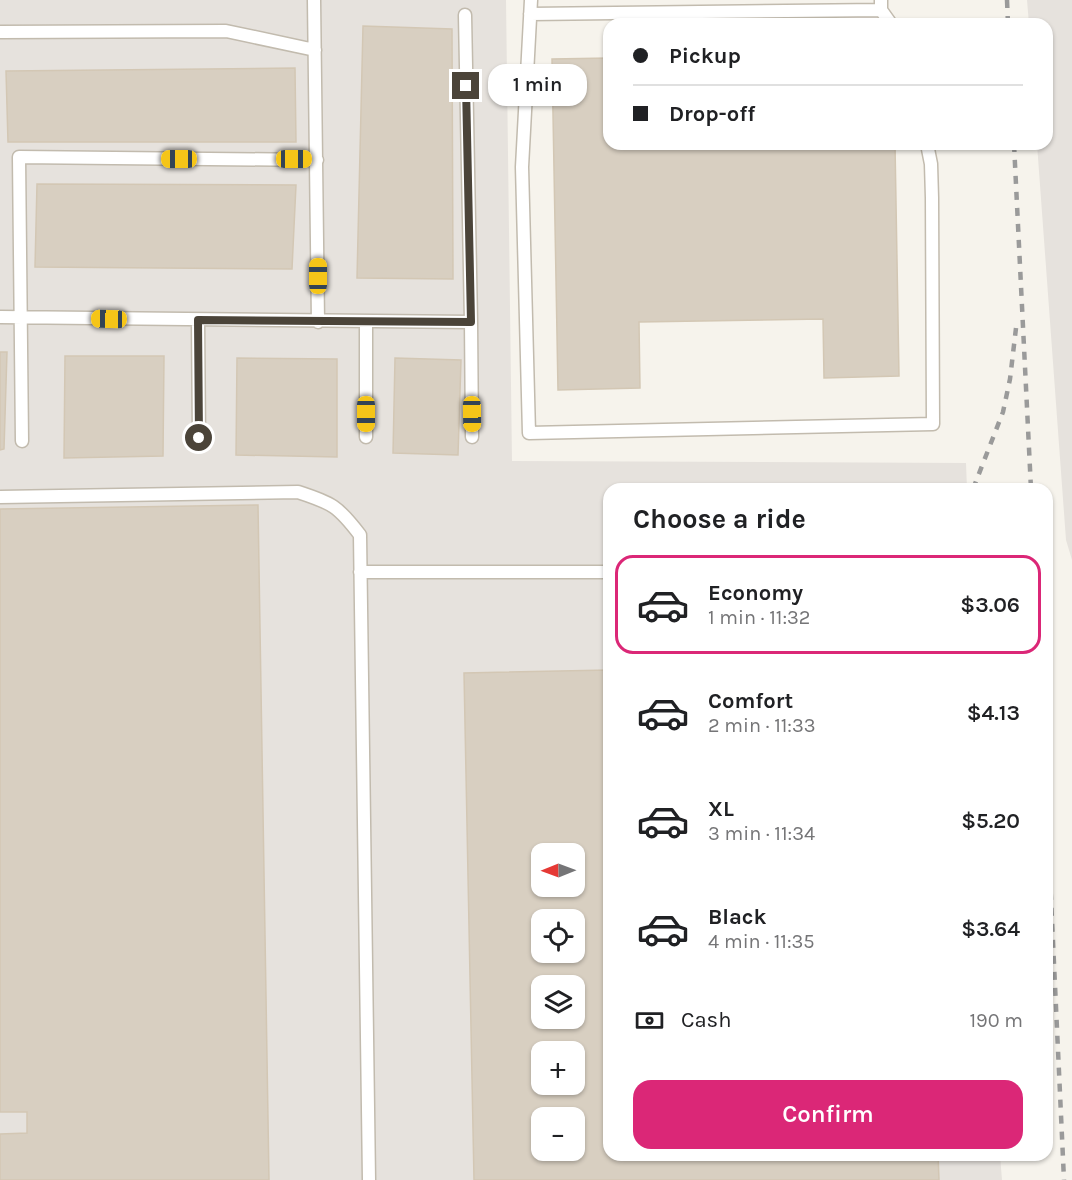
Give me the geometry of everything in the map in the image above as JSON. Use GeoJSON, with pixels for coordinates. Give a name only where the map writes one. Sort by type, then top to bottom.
{"type":"FeatureCollection","features":[{"type":"Feature","properties":{"kind":"lane"},"geometry":{"type":"LineString","coordinates":[[314,0],[318,322]]}},
{"type":"Feature","properties":{"kind":"lane"},"geometry":{"type":"LineString","coordinates":[[531,0],[522,167],[529,433],[933,424],[932,198],[928,150]]}},
{"type":"Feature","properties":{"kind":"lane"},"geometry":{"type":"LineString","coordinates":[[530,14],[881,5]]}},
{"type":"Feature","properties":{"kind":"lane"},"geometry":{"type":"LineString","coordinates":[[465,15],[472,437]]}},
{"type":"Feature","properties":{"kind":"lane"},"geometry":{"type":"LineString","coordinates":[[0,32],[226,31],[315,50]]}},
{"type":"Feature","properties":{"kind":"lane"},"geometry":{"type":"LineString","coordinates":[[22,441],[20,157],[316,160]]}},
{"type":"Feature","properties":{"kind":"lane"},"geometry":{"type":"LineString","coordinates":[[0,317],[471,322]]}},
{"type":"Feature","properties":{"kind":"lane"},"geometry":{"type":"LineString","coordinates":[[198,320],[199,438]]}},
{"type":"Feature","properties":{"kind":"lane"},"geometry":{"type":"LineString","coordinates":[[366,322],[366,437]]}},
{"type":"Feature","properties":{"kind":"lane"},"geometry":{"type":"LineString","coordinates":[[0,497],[298,492],[330,502],[360,535],[369,1180]]}},
{"type":"Feature","properties":{"kind":"lane"},"geometry":{"type":"LineString","coordinates":[[360,572],[603,572]]}},
{"type":"Feature","properties":{"kind":"shaded area"},"geometry":{"type":"Polygon","coordinates":[[[0,0],[506,0],[512,461],[966,463],[967,483],[603,483],[603,1161],[1000,1161],[1002,1180],[0,1180],[0,0]]]}},
{"type":"Feature","properties":{"kind":"shaded area"},"geometry":{"type":"Polygon","coordinates":[[[1027,0],[1072,0],[1072,560],[1066,540],[1037,150],[1053,150],[1053,18],[1028,18],[1027,0]]]}},
{"type":"Feature","properties":{"kind":"building"},"geometry":{"type":"Polygon","coordinates":[[[363,26],[452,29],[453,279],[357,278],[363,26]]]}},
{"type":"Feature","properties":{"kind":"building"},"geometry":{"type":"Polygon","coordinates":[[[603,58],[603,150],[895,150],[899,376],[824,378],[823,319],[639,322],[640,388],[558,390],[552,59],[603,58]]]}},
{"type":"Feature","properties":{"kind":"building"},"geometry":{"type":"Polygon","coordinates":[[[295,68],[296,142],[8,142],[6,71],[295,68]]]}},
{"type":"Feature","properties":{"kind":"building"},"geometry":{"type":"Polygon","coordinates":[[[37,184],[296,185],[292,269],[35,267],[37,184]]]}},
{"type":"Feature","properties":{"kind":"building"},"geometry":{"type":"Polygon","coordinates":[[[0,352],[7,352],[4,449],[0,450],[0,352]]]}},
{"type":"Feature","properties":{"kind":"building"},"geometry":{"type":"Polygon","coordinates":[[[65,356],[164,356],[163,456],[64,458],[65,356]]]}},
{"type":"Feature","properties":{"kind":"building"},"geometry":{"type":"Polygon","coordinates":[[[237,358],[337,359],[337,457],[236,455],[237,358]]]}},
{"type":"Feature","properties":{"kind":"building"},"geometry":{"type":"Polygon","coordinates":[[[395,358],[461,360],[458,455],[393,453],[395,358]]]}},
{"type":"Feature","properties":{"kind":"building"},"geometry":{"type":"Polygon","coordinates":[[[258,505],[269,1180],[0,1180],[0,1134],[27,1133],[27,1112],[0,1112],[0,509],[258,505]]]}},
{"type":"Feature","properties":{"kind":"building"},"geometry":{"type":"Polygon","coordinates":[[[603,670],[603,1161],[938,1161],[939,1180],[474,1180],[464,673],[603,670]]]}},
{"type":"Feature","properties":{"kind":"railway"},"geometry":{"type":"LineString","coordinates":[[1007,0],[1008,18]]}},
{"type":"Feature","properties":{"kind":"railway"},"geometry":{"type":"LineString","coordinates":[[1014,150],[1031,483]]}},
{"type":"Feature","properties":{"kind":"railway"},"geometry":{"type":"LineString","coordinates":[[975,483],[1003,412],[1010,379],[1016,328]]}},
{"type":"Feature","properties":{"kind":"railway"},"geometry":{"type":"LineString","coordinates":[[1053,942],[1064,1180]]}},
{"type":"Feature","properties":{"kind":"route"},"geometry":{"type":"LineString","coordinates":[[199,438],[198,320],[471,322],[466,86]]}}]}
